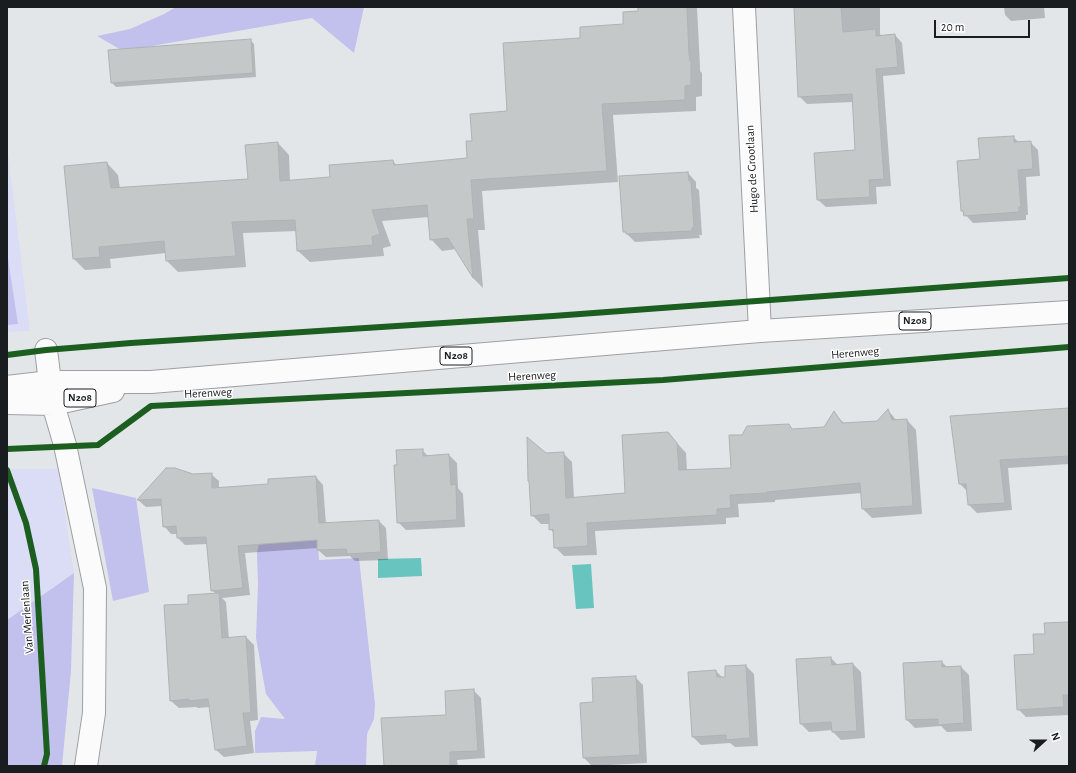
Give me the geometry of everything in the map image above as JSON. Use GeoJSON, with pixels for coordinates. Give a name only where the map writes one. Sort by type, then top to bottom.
{"type":"FeatureCollection","features":[{"type":"Feature","properties":{"kind":"main road","name":"Hugo de Grootlaan"},"geometry":{"type":"LineString","coordinates":[[744,7],[760,331]]}},
{"type":"Feature","properties":{"kind":"main road","name":"Herenweg"},"geometry":{"type":"LineString","coordinates":[[7,387],[50,382],[151,382],[760,331],[1069,312]]}},
{"type":"Feature","properties":{"kind":"main road"},"geometry":{"type":"LineString","coordinates":[[46,350],[53,404],[65,445],[94,588],[94,713],[86,766]]}},
{"type":"Feature","properties":{"kind":"main road","name":"Herenweg"},"geometry":{"type":"LineString","coordinates":[[7,402],[53,404],[151,382]]}},
{"type":"Feature","properties":{"kind":"shaded area"},"geometry":{"type":"Polygon","coordinates":[[[176,7],[364,7],[354,53],[312,18],[123,51],[97,36],[130,29],[176,7]]]}},
{"type":"Feature","properties":{"kind":"shaded area"},"geometry":{"type":"Polygon","coordinates":[[[7,145],[30,331],[7,332],[7,145]]]}},
{"type":"Feature","properties":{"kind":"shaded area"},"geometry":{"type":"Polygon","coordinates":[[[7,252],[18,324],[7,325],[7,252]]]}},
{"type":"Feature","properties":{"kind":"shaded area"},"geometry":{"type":"Polygon","coordinates":[[[7,469],[58,469],[74,573],[7,620],[7,469]]]}},
{"type":"Feature","properties":{"kind":"shaded area"},"geometry":{"type":"Polygon","coordinates":[[[92,488],[136,498],[149,592],[113,601],[92,488]]]}},
{"type":"Feature","properties":{"kind":"shaded area"},"geometry":{"type":"Polygon","coordinates":[[[316,515],[319,560],[359,558],[375,704],[374,719],[367,734],[366,766],[315,766],[317,751],[255,753],[255,731],[261,717],[285,719],[266,694],[256,638],[258,584],[257,553],[261,533],[316,515]]]}},
{"type":"Feature","properties":{"kind":"shaded area"},"geometry":{"type":"Polygon","coordinates":[[[421,558],[422,576],[378,578],[378,559],[421,558]]]}},
{"type":"Feature","properties":{"kind":"shaded area"},"geometry":{"type":"Polygon","coordinates":[[[591,564],[594,608],[576,609],[572,565],[591,564]]]}},
{"type":"Feature","properties":{"kind":"shaded area"},"geometry":{"type":"Polygon","coordinates":[[[74,573],[71,671],[62,766],[7,766],[7,620],[74,573]]]}},
{"type":"Feature","properties":{"kind":"building"},"geometry":{"type":"Polygon","coordinates":[[[638,7],[687,7],[689,54],[691,61],[691,85],[685,86],[685,100],[602,104],[607,171],[471,180],[474,219],[467,219],[473,278],[448,238],[430,240],[427,205],[372,210],[380,234],[372,237],[373,245],[297,251],[295,220],[232,222],[236,256],[166,261],[164,241],[99,247],[100,257],[73,259],[64,166],[107,162],[111,188],[248,179],[245,145],[278,142],[280,181],[330,177],[329,165],[393,160],[394,165],[467,158],[466,141],[472,141],[470,114],[507,111],[503,43],[580,38],[580,27],[623,24],[623,12],[638,11],[638,7]]]}},
{"type":"Feature","properties":{"kind":"building"},"geometry":{"type":"Polygon","coordinates":[[[794,7],[841,7],[843,32],[876,29],[876,36],[895,34],[898,67],[876,69],[884,179],[869,180],[870,197],[817,200],[814,153],[855,150],[852,94],[798,97],[794,7]]]}},
{"type":"Feature","properties":{"kind":"building"},"geometry":{"type":"Polygon","coordinates":[[[251,39],[253,73],[111,83],[108,50],[251,39]]]}},
{"type":"Feature","properties":{"kind":"building"},"geometry":{"type":"Polygon","coordinates":[[[1014,136],[1014,142],[1031,141],[1033,169],[1018,170],[1021,207],[1019,207],[1019,212],[964,216],[963,211],[961,211],[957,161],[980,159],[978,138],[1014,136]]]}},
{"type":"Feature","properties":{"kind":"building"},"geometry":{"type":"Polygon","coordinates":[[[688,172],[689,181],[691,181],[694,227],[692,228],[692,231],[626,234],[626,232],[623,232],[619,176],[688,172]]]}},
{"type":"Feature","properties":{"kind":"building"},"geometry":{"type":"Polygon","coordinates":[[[1069,408],[1069,456],[1000,460],[1005,503],[968,505],[966,484],[959,484],[950,416],[1069,408]]]}},
{"type":"Feature","properties":{"kind":"building"},"geometry":{"type":"Polygon","coordinates":[[[888,409],[892,420],[907,419],[913,506],[862,509],[860,483],[767,493],[730,495],[731,508],[717,509],[717,515],[587,523],[588,546],[554,548],[553,529],[549,530],[549,514],[531,516],[528,481],[527,437],[546,453],[564,452],[566,498],[625,493],[622,435],[668,432],[677,443],[679,470],[731,468],[729,435],[742,435],[747,426],[789,424],[792,429],[824,427],[834,411],[842,423],[877,421],[888,409]]]}},
{"type":"Feature","properties":{"kind":"building"},"geometry":{"type":"Polygon","coordinates":[[[423,449],[423,456],[449,454],[451,485],[456,484],[457,520],[397,523],[394,465],[397,465],[396,450],[423,449]]]}},
{"type":"Feature","properties":{"kind":"building"},"geometry":{"type":"Polygon","coordinates":[[[166,468],[175,468],[193,474],[212,473],[212,488],[268,484],[268,479],[316,476],[319,523],[379,520],[381,552],[347,554],[346,549],[317,550],[317,540],[238,546],[243,588],[211,591],[206,537],[177,538],[176,526],[163,527],[161,499],[137,500],[166,468]]]}},
{"type":"Feature","properties":{"kind":"building"},"geometry":{"type":"Polygon","coordinates":[[[219,593],[222,638],[246,636],[251,713],[243,713],[247,746],[215,750],[208,699],[170,701],[164,605],[188,604],[188,595],[219,593]]]}},
{"type":"Feature","properties":{"kind":"building"},"geometry":{"type":"Polygon","coordinates":[[[1069,622],[1069,695],[1063,695],[1064,707],[1017,710],[1014,655],[1034,654],[1033,634],[1045,634],[1044,623],[1069,622]]]}},
{"type":"Feature","properties":{"kind":"building"},"geometry":{"type":"Polygon","coordinates":[[[831,657],[832,665],[853,663],[857,731],[832,732],[831,722],[800,724],[796,659],[831,657]]]}},
{"type":"Feature","properties":{"kind":"building"},"geometry":{"type":"Polygon","coordinates":[[[942,661],[942,667],[961,666],[964,723],[938,725],[938,719],[906,720],[903,663],[942,661]]]}},
{"type":"Feature","properties":{"kind":"building"},"geometry":{"type":"Polygon","coordinates":[[[746,665],[750,738],[726,740],[726,735],[692,737],[688,672],[716,670],[717,677],[725,677],[725,666],[746,665]]]}},
{"type":"Feature","properties":{"kind":"building"},"geometry":{"type":"Polygon","coordinates":[[[636,676],[640,755],[583,758],[580,703],[593,702],[592,678],[636,676]]]}},
{"type":"Feature","properties":{"kind":"building"},"geometry":{"type":"Polygon","coordinates":[[[474,689],[478,751],[450,752],[450,766],[384,766],[381,718],[446,715],[445,691],[474,689]]]}},
{"type":"Feature","properties":{"kind":"cycle path"},"geometry":{"type":"LineString","coordinates":[[7,355],[46,350],[131,343],[553,316],[1069,278]]}},
{"type":"Feature","properties":{"kind":"cycle path"},"geometry":{"type":"LineString","coordinates":[[7,449],[98,445],[151,406],[663,380],[1069,347]]}},
{"type":"Feature","properties":{"kind":"cycle path","name":"Van Merlenlaan"},"geometry":{"type":"LineString","coordinates":[[7,470],[26,523],[36,569],[47,754],[44,766]]}}]}
